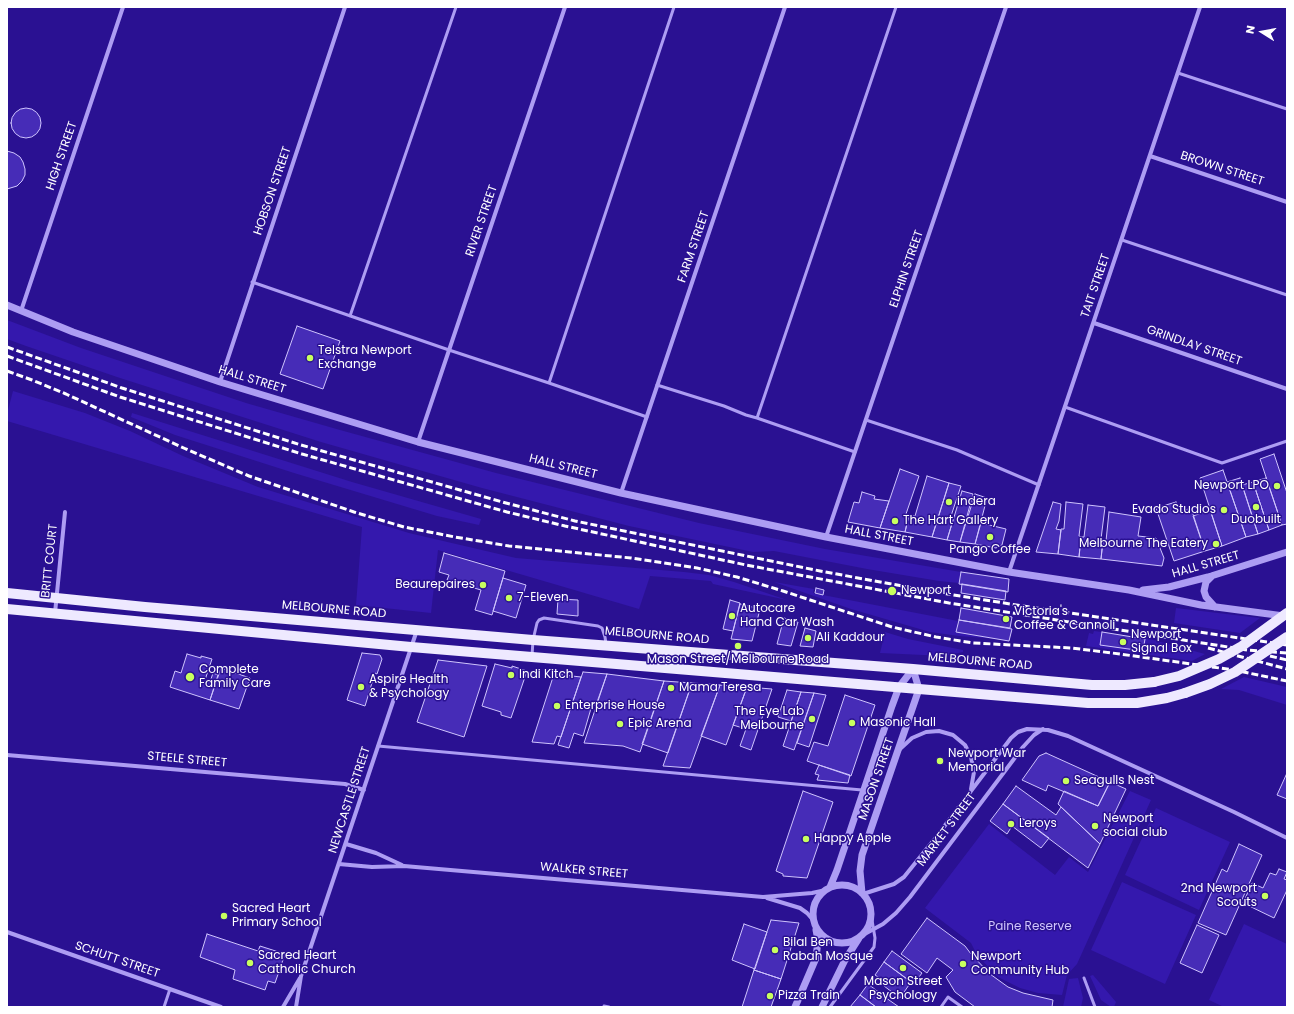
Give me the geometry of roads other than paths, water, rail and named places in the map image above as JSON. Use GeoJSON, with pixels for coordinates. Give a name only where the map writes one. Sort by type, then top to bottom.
{"type":"FeatureCollection","features":[{"type":"Feature","properties":{"kind":"main road","name":"MELBOURNE ROAD"},"geometry":{"type":"LineString","coordinates":[[7,593],[533,640],[606,644],[1092,685],[1124,685],[1154,682],[1180,676],[1219,659],[1242,646],[1287,615]]}},
{"type":"Feature","properties":{"kind":"main road"},"geometry":{"type":"LineString","coordinates":[[7,609],[531,658],[1104,704],[1137,703],[1167,698],[1210,684],[1235,672],[1287,637]]}},
{"type":"Feature","properties":{"kind":"street","name":"HIGH STREET"},"geometry":{"type":"LineString","coordinates":[[21,311],[123,7]]}},
{"type":"Feature","properties":{"kind":"street","name":"HOBSON STREET"},"geometry":{"type":"LineString","coordinates":[[220,382],[252,282],[345,7]]}},
{"type":"Feature","properties":{"kind":"street","name":"RIVER STREET"},"geometry":{"type":"LineString","coordinates":[[418,442],[566,7]]}},
{"type":"Feature","properties":{"kind":"street","name":"FARM STREET"},"geometry":{"type":"LineString","coordinates":[[621,493],[785,7]]}},
{"type":"Feature","properties":{"kind":"street","name":"ELPHIN STREET"},"geometry":{"type":"LineString","coordinates":[[826,537],[1006,7]]}},
{"type":"Feature","properties":{"kind":"street","name":"TAIT STREET"},"geometry":{"type":"LineString","coordinates":[[1009,572],[1200,7]]}},
{"type":"Feature","properties":{"kind":"street","name":"BROWN STREET"},"geometry":{"type":"LineString","coordinates":[[1150,156],[1287,202]]}},
{"type":"Feature","properties":{"kind":"street","name":"HALL STREET"},"geometry":{"type":"LineString","coordinates":[[7,305],[73,332],[220,382],[418,442],[621,493],[826,537],[1009,572],[1129,590],[1215,607],[1287,615]]}},
{"type":"Feature","properties":{"kind":"street","name":"GRINDLAY STREET"},"geometry":{"type":"LineString","coordinates":[[1094,323],[1287,389]]}},
{"type":"Feature","properties":{"kind":"street","name":"BRITT COURT"},"geometry":{"type":"LineString","coordinates":[[54,613],[65,512]]}},
{"type":"Feature","properties":{"kind":"street","name":"HALL STREET"},"geometry":{"type":"LineString","coordinates":[[1129,590],[1162,589],[1287,552]]}},
{"type":"Feature","properties":{"kind":"street"},"geometry":{"type":"LineString","coordinates":[[1213,575],[1206,582],[1204,591],[1206,597],[1215,607]]}},
{"type":"Feature","properties":{"kind":"street","name":"NEWCASTLE STREET"},"geometry":{"type":"LineString","coordinates":[[296,1007],[301,976],[417,630]]}},
{"type":"Feature","properties":{"kind":"street"},"geometry":{"type":"LineString","coordinates":[[913,669],[919,688]]}},
{"type":"Feature","properties":{"kind":"street","name":"MASON STREET"},"geometry":{"type":"LineString","coordinates":[[828,888],[837,870],[899,687],[913,669]]}},
{"type":"Feature","properties":{"kind":"street","name":"MASON STREET"},"geometry":{"type":"LineString","coordinates":[[863,893],[860,871],[862,855],[919,688]]}},
{"type":"Feature","properties":{"kind":"street","name":"MARKET STREET"},"geometry":{"type":"LineString","coordinates":[[863,893],[894,884],[901,879],[929,846],[1016,734],[1027,729],[1043,729],[1068,736],[1287,838]]}},
{"type":"Feature","properties":{"kind":"street","name":"MARKET STREET"},"geometry":{"type":"LineString","coordinates":[[860,937],[893,916],[910,897],[1023,747],[1034,735],[1043,729]]}},
{"type":"Feature","properties":{"kind":"street"},"geometry":{"type":"LineString","coordinates":[[898,752],[912,738],[926,732],[939,731],[953,735],[965,745],[972,760],[974,776],[971,792]]}},
{"type":"Feature","properties":{"kind":"street","name":"STEELE STREET"},"geometry":{"type":"LineString","coordinates":[[7,755],[345,784],[364,790]]}},
{"type":"Feature","properties":{"kind":"street","name":"WALKER STREET"},"geometry":{"type":"LineString","coordinates":[[346,844],[376,853],[404,866]]}},
{"type":"Feature","properties":{"kind":"street","name":"WALKER STREET"},"geometry":{"type":"LineString","coordinates":[[339,864],[372,867],[404,866],[762,897],[812,893],[828,888]]}},
{"type":"Feature","properties":{"kind":"street"},"geometry":{"type":"LineString","coordinates":[[795,1007],[812,970],[817,954],[818,940],[814,924],[814,904],[819,896],[828,888],[844,885],[854,887],[863,893],[869,903],[871,914],[870,924],[845,960],[822,1007]]}},
{"type":"Feature","properties":{"kind":"street","name":"WALKER STREET"},"geometry":{"type":"LineString","coordinates":[[762,897],[796,907],[807,913],[814,924]]}},
{"type":"Feature","properties":{"kind":"street"},"geometry":{"type":"LineString","coordinates":[[814,924],[824,937],[832,942],[846,943],[860,937]]}},
{"type":"Feature","properties":{"kind":"street","name":"SCHUTT STREET"},"geometry":{"type":"LineString","coordinates":[[7,932],[221,1007]]}},
{"type":"Feature","properties":{"kind":"street","name":"NEWCASTLE STREET"},"geometry":{"type":"LineString","coordinates":[[283,1007],[301,976]]}},
{"type":"Feature","properties":{"kind":"lane"},"geometry":{"type":"LineString","coordinates":[[350,316],[456,7]]}},
{"type":"Feature","properties":{"kind":"lane"},"geometry":{"type":"LineString","coordinates":[[549,383],[674,7]]}},
{"type":"Feature","properties":{"kind":"lane"},"geometry":{"type":"LineString","coordinates":[[757,418],[896,7]]}},
{"type":"Feature","properties":{"kind":"lane"},"geometry":{"type":"LineString","coordinates":[[1178,73],[1287,109]]}},
{"type":"Feature","properties":{"kind":"lane"},"geometry":{"type":"LineString","coordinates":[[1122,240],[1287,295]]}},
{"type":"Feature","properties":{"kind":"lane"},"geometry":{"type":"LineString","coordinates":[[252,282],[647,417]]}},
{"type":"Feature","properties":{"kind":"lane"},"geometry":{"type":"LineString","coordinates":[[657,385],[724,406],[746,415],[855,452]]}},
{"type":"Feature","properties":{"kind":"lane"},"geometry":{"type":"LineString","coordinates":[[1065,407],[1222,462],[1287,441]]}},
{"type":"Feature","properties":{"kind":"lane"},"geometry":{"type":"LineString","coordinates":[[866,420],[957,450],[1039,485]]}},
{"type":"Feature","properties":{"kind":"lane"},"geometry":{"type":"LineString","coordinates":[[531,658],[537,623],[539,620],[544,618],[598,626],[602,628],[606,644]]}},
{"type":"Feature","properties":{"kind":"lane"},"geometry":{"type":"LineString","coordinates":[[378,746],[864,791]]}},
{"type":"Feature","properties":{"kind":"lane"},"geometry":{"type":"LineString","coordinates":[[830,1007],[872,949],[875,942],[871,914]]}},
{"type":"Feature","properties":{"kind":"lane"},"geometry":{"type":"LineString","coordinates":[[1084,978],[1095,1007]]}},
{"type":"Feature","properties":{"kind":"lane"},"geometry":{"type":"LineString","coordinates":[[164,1007],[170,989]]}},
{"type":"Feature","properties":{"kind":"lane"},"geometry":{"type":"LineString","coordinates":[[941,1007],[948,997],[962,1007]]}},
{"type":"Feature","properties":{"kind":"lane"},"geometry":{"type":"LineString","coordinates":[[604,1006],[609,1007]]}},
{"type":"Feature","properties":{"kind":"railway"},"geometry":{"type":"LineString","coordinates":[[7,347],[122,388],[301,445],[575,521],[820,571],[935,592],[1287,645]]}},
{"type":"Feature","properties":{"kind":"railway"},"geometry":{"type":"LineString","coordinates":[[7,356],[120,397],[302,454],[507,512],[565,526],[746,565],[949,603],[1247,650],[1287,653]]}},
{"type":"Feature","properties":{"kind":"railway"},"geometry":{"type":"LineString","coordinates":[[7,371],[66,394],[249,476],[354,512],[404,527],[509,546],[631,558],[697,568],[737,577],[892,627],[936,637],[973,643],[1072,648],[1120,654],[1234,670],[1287,681]]}},
{"type":"Feature","properties":{"kind":"railway"},"geometry":{"type":"LineString","coordinates":[[1208,648],[1287,669]]}},
{"type":"Feature","properties":{"kind":"railway"},"geometry":{"type":"LineString","coordinates":[[1270,656],[1287,660]]}},
{"type":"Feature","properties":{"kind":"place","name":"Telstra Newport Exchange"},"geometry":{"type":"Point","coordinates":[310,358]}},
{"type":"Feature","properties":{"kind":"place","name":"Newport LPO"},"geometry":{"type":"Point","coordinates":[1277,486]}},
{"type":"Feature","properties":{"kind":"place","name":"indera"},"geometry":{"type":"Point","coordinates":[949,502]}},
{"type":"Feature","properties":{"kind":"place","name":"Duobuilt"},"geometry":{"type":"Point","coordinates":[1256,507]}},
{"type":"Feature","properties":{"kind":"place","name":"Evado Studios"},"geometry":{"type":"Point","coordinates":[1224,510]}},
{"type":"Feature","properties":{"kind":"place","name":"The Hart Gallery"},"geometry":{"type":"Point","coordinates":[895,521]}},
{"type":"Feature","properties":{"kind":"place","name":"Pango Coffee"},"geometry":{"type":"Point","coordinates":[990,537]}},
{"type":"Feature","properties":{"kind":"place","name":"Melbourne The Eatery"},"geometry":{"type":"Point","coordinates":[1216,544]}},
{"type":"Feature","properties":{"kind":"place","name":"Beaurepaires"},"geometry":{"type":"Point","coordinates":[483,585]}},
{"type":"Feature","properties":{"kind":"place","name":"Newport"},"geometry":{"type":"Point","coordinates":[892,591]}},
{"type":"Feature","properties":{"kind":"place","name":"7-Eleven"},"geometry":{"type":"Point","coordinates":[509,598]}},
{"type":"Feature","properties":{"kind":"place","name":"Autocare Hand Car Wash"},"geometry":{"type":"Point","coordinates":[732,616]}},
{"type":"Feature","properties":{"kind":"place","name":"Victoria's Coffee & Cannoli"},"geometry":{"type":"Point","coordinates":[1006,619]}},
{"type":"Feature","properties":{"kind":"place","name":"Ali Kaddour"},"geometry":{"type":"Point","coordinates":[808,638]}},
{"type":"Feature","properties":{"kind":"place","name":"Newport Signal Box"},"geometry":{"type":"Point","coordinates":[1123,642]}},
{"type":"Feature","properties":{"kind":"place","name":"Mason Street/Melbourne Road"},"geometry":{"type":"Point","coordinates":[738,646]}},
{"type":"Feature","properties":{"kind":"place","name":"Indi Kitch"},"geometry":{"type":"Point","coordinates":[511,675]}},
{"type":"Feature","properties":{"kind":"place","name":"Complete Family Care"},"geometry":{"type":"Point","coordinates":[190,677]}},
{"type":"Feature","properties":{"kind":"place","name":"Aspire Health & Psychology"},"geometry":{"type":"Point","coordinates":[361,687]}},
{"type":"Feature","properties":{"kind":"place","name":"Mama Teresa"},"geometry":{"type":"Point","coordinates":[671,688]}},
{"type":"Feature","properties":{"kind":"place","name":"Enterprise House"},"geometry":{"type":"Point","coordinates":[557,706]}},
{"type":"Feature","properties":{"kind":"place","name":"The Eye Lab Melbourne"},"geometry":{"type":"Point","coordinates":[812,719]}},
{"type":"Feature","properties":{"kind":"place","name":"Masonic Hall"},"geometry":{"type":"Point","coordinates":[852,723]}},
{"type":"Feature","properties":{"kind":"place","name":"Epic Arena"},"geometry":{"type":"Point","coordinates":[620,724]}},
{"type":"Feature","properties":{"kind":"place","name":"Newport War Memorial"},"geometry":{"type":"Point","coordinates":[940,761]}},
{"type":"Feature","properties":{"kind":"place","name":"Seagulls Nest"},"geometry":{"type":"Point","coordinates":[1066,781]}},
{"type":"Feature","properties":{"kind":"place","name":"Leroys"},"geometry":{"type":"Point","coordinates":[1011,824]}},
{"type":"Feature","properties":{"kind":"place","name":"Newport social club"},"geometry":{"type":"Point","coordinates":[1095,826]}},
{"type":"Feature","properties":{"kind":"place","name":"Happy Apple"},"geometry":{"type":"Point","coordinates":[806,839]}},
{"type":"Feature","properties":{"kind":"place","name":"2nd Newport Scouts"},"geometry":{"type":"Point","coordinates":[1265,896]}},
{"type":"Feature","properties":{"kind":"place","name":"Sacred Heart Primary School"},"geometry":{"type":"Point","coordinates":[224,916]}},
{"type":"Feature","properties":{"kind":"place","name":"Bilal Ben Rabah Mosque"},"geometry":{"type":"Point","coordinates":[775,950]}},
{"type":"Feature","properties":{"kind":"place","name":"Sacred Heart Catholic Church"},"geometry":{"type":"Point","coordinates":[250,963]}},
{"type":"Feature","properties":{"kind":"place","name":"Newport Community Hub"},"geometry":{"type":"Point","coordinates":[963,964]}},
{"type":"Feature","properties":{"kind":"place","name":"Mason Street Psychology"},"geometry":{"type":"Point","coordinates":[903,968]}},
{"type":"Feature","properties":{"kind":"place","name":"Pizza Train"},"geometry":{"type":"Point","coordinates":[770,996]}},
{"type":"Feature","properties":{"kind":"park label","name":"Paine Reserve"},"geometry":{"type":"Point","coordinates":[1030,927]}}]}
